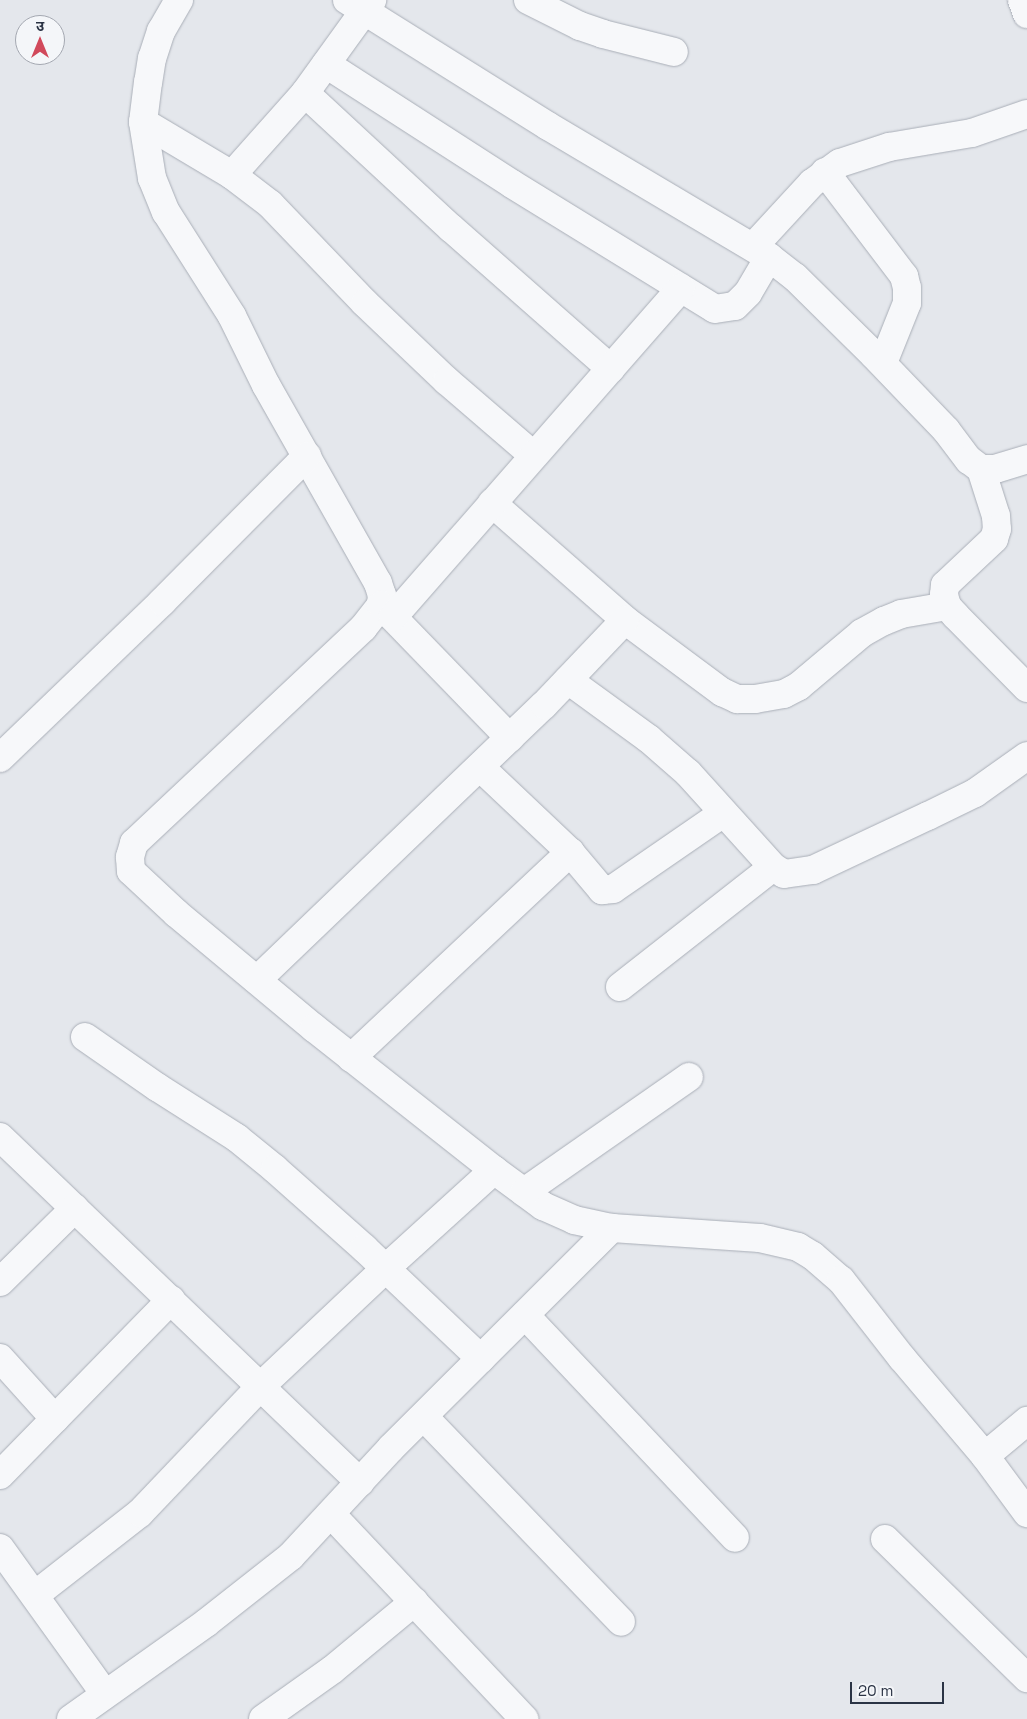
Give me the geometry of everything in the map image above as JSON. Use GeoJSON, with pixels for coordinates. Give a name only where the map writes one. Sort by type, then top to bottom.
{"type":"FeatureCollection","features":[{"type":"Feature","properties":{"kind":"street"},"geometry":{"type":"LineString","coordinates":[[179,0],[161,32],[152,58],[143,122],[152,178],[166,212],[232,316],[266,385],[378,583],[387,611],[510,738]]}},
{"type":"Feature","properties":{"kind":"street"},"geometry":{"type":"LineString","coordinates":[[528,0],[580,26],[603,34],[674,52]]}},
{"type":"Feature","properties":{"kind":"street"},"geometry":{"type":"LineString","coordinates":[[1022,0],[1027,14]]}},
{"type":"Feature","properties":{"kind":"street"},"geometry":{"type":"LineString","coordinates":[[232,175],[305,94],[326,64],[362,4],[548,126],[761,252],[795,277],[883,363],[946,430],[969,460],[981,469],[996,516],[998,529],[994,539],[945,585],[944,595],[948,606],[1004,667],[1027,688]]}},
{"type":"Feature","properties":{"kind":"street"},"geometry":{"type":"LineString","coordinates":[[326,64],[715,309],[735,306],[748,292],[761,252],[825,172],[840,163],[869,152],[972,133],[1027,114]]}},
{"type":"Feature","properties":{"kind":"street"},"geometry":{"type":"LineString","coordinates":[[305,94],[444,221],[611,369]]}},
{"type":"Feature","properties":{"kind":"street"},"geometry":{"type":"LineString","coordinates":[[143,122],[232,175],[270,204],[372,310],[447,381],[533,455]]}},
{"type":"Feature","properties":{"kind":"street"},"geometry":{"type":"LineString","coordinates":[[825,172],[904,276],[907,288],[904,313],[883,363]]}},
{"type":"Feature","properties":{"kind":"street"},"geometry":{"type":"LineString","coordinates":[[681,288],[492,503],[387,611],[362,628],[134,843],[130,857],[131,872],[169,907],[352,1058],[494,1170],[544,1206],[574,1220],[612,1228],[760,1238],[798,1247],[826,1265],[841,1280],[902,1358],[985,1456],[1027,1513]]}},
{"type":"Feature","properties":{"kind":"street"},"geometry":{"type":"LineString","coordinates":[[0,758],[162,602],[307,456]]}},
{"type":"Feature","properties":{"kind":"street"},"geometry":{"type":"LineString","coordinates":[[981,469],[995,469],[1027,459]]}},
{"type":"Feature","properties":{"kind":"street"},"geometry":{"type":"LineString","coordinates":[[492,503],[625,620],[722,692],[737,699],[754,699],[784,694],[799,686],[862,633],[884,621],[901,614],[948,606]]}},
{"type":"Feature","properties":{"kind":"street"},"geometry":{"type":"LineString","coordinates":[[257,980],[510,738],[625,620]]}},
{"type":"Feature","properties":{"kind":"street"},"geometry":{"type":"LineString","coordinates":[[568,680],[648,739],[688,773],[772,867],[784,874],[813,870],[975,793],[1027,756]]}},
{"type":"Feature","properties":{"kind":"street"},"geometry":{"type":"LineString","coordinates":[[480,767],[570,852],[602,890],[613,889],[723,813]]}},
{"type":"Feature","properties":{"kind":"street"},"geometry":{"type":"LineString","coordinates":[[352,1058],[570,852]]}},
{"type":"Feature","properties":{"kind":"street"},"geometry":{"type":"LineString","coordinates":[[620,987],[772,867]]}},
{"type":"Feature","properties":{"kind":"street"},"geometry":{"type":"LineString","coordinates":[[85,1037],[157,1087],[237,1138],[314,1201],[482,1359]]}},
{"type":"Feature","properties":{"kind":"street"},"geometry":{"type":"LineString","coordinates":[[524,1192],[689,1077]]}},
{"type":"Feature","properties":{"kind":"street"},"geometry":{"type":"LineString","coordinates":[[0,1136],[360,1482]]}},
{"type":"Feature","properties":{"kind":"street"},"geometry":{"type":"LineString","coordinates":[[35,1595],[140,1513],[261,1386],[386,1268],[494,1170]]}},
{"type":"Feature","properties":{"kind":"street"},"geometry":{"type":"LineString","coordinates":[[0,1282],[75,1208]]}},
{"type":"Feature","properties":{"kind":"street"},"geometry":{"type":"LineString","coordinates":[[71,1719],[258,1584],[291,1556],[424,1416],[612,1228]]}},
{"type":"Feature","properties":{"kind":"street"},"geometry":{"type":"LineString","coordinates":[[0,1475],[170,1300]]}},
{"type":"Feature","properties":{"kind":"street"},"geometry":{"type":"LineString","coordinates":[[526,1315],[735,1538]]}},
{"type":"Feature","properties":{"kind":"street"},"geometry":{"type":"LineString","coordinates":[[0,1358],[55,1419]]}},
{"type":"Feature","properties":{"kind":"street"},"geometry":{"type":"LineString","coordinates":[[424,1416],[621,1622]]}},
{"type":"Feature","properties":{"kind":"street"},"geometry":{"type":"LineString","coordinates":[[985,1456],[1027,1421]]}},
{"type":"Feature","properties":{"kind":"street"},"geometry":{"type":"LineString","coordinates":[[331,1514],[524,1719]]}},
{"type":"Feature","properties":{"kind":"street"},"geometry":{"type":"LineString","coordinates":[[886,1539],[1027,1678]]}},
{"type":"Feature","properties":{"kind":"street"},"geometry":{"type":"LineString","coordinates":[[0,1548],[105,1694]]}},
{"type":"Feature","properties":{"kind":"street"},"geometry":{"type":"LineString","coordinates":[[263,1719],[332,1670],[414,1602]]}}]}
